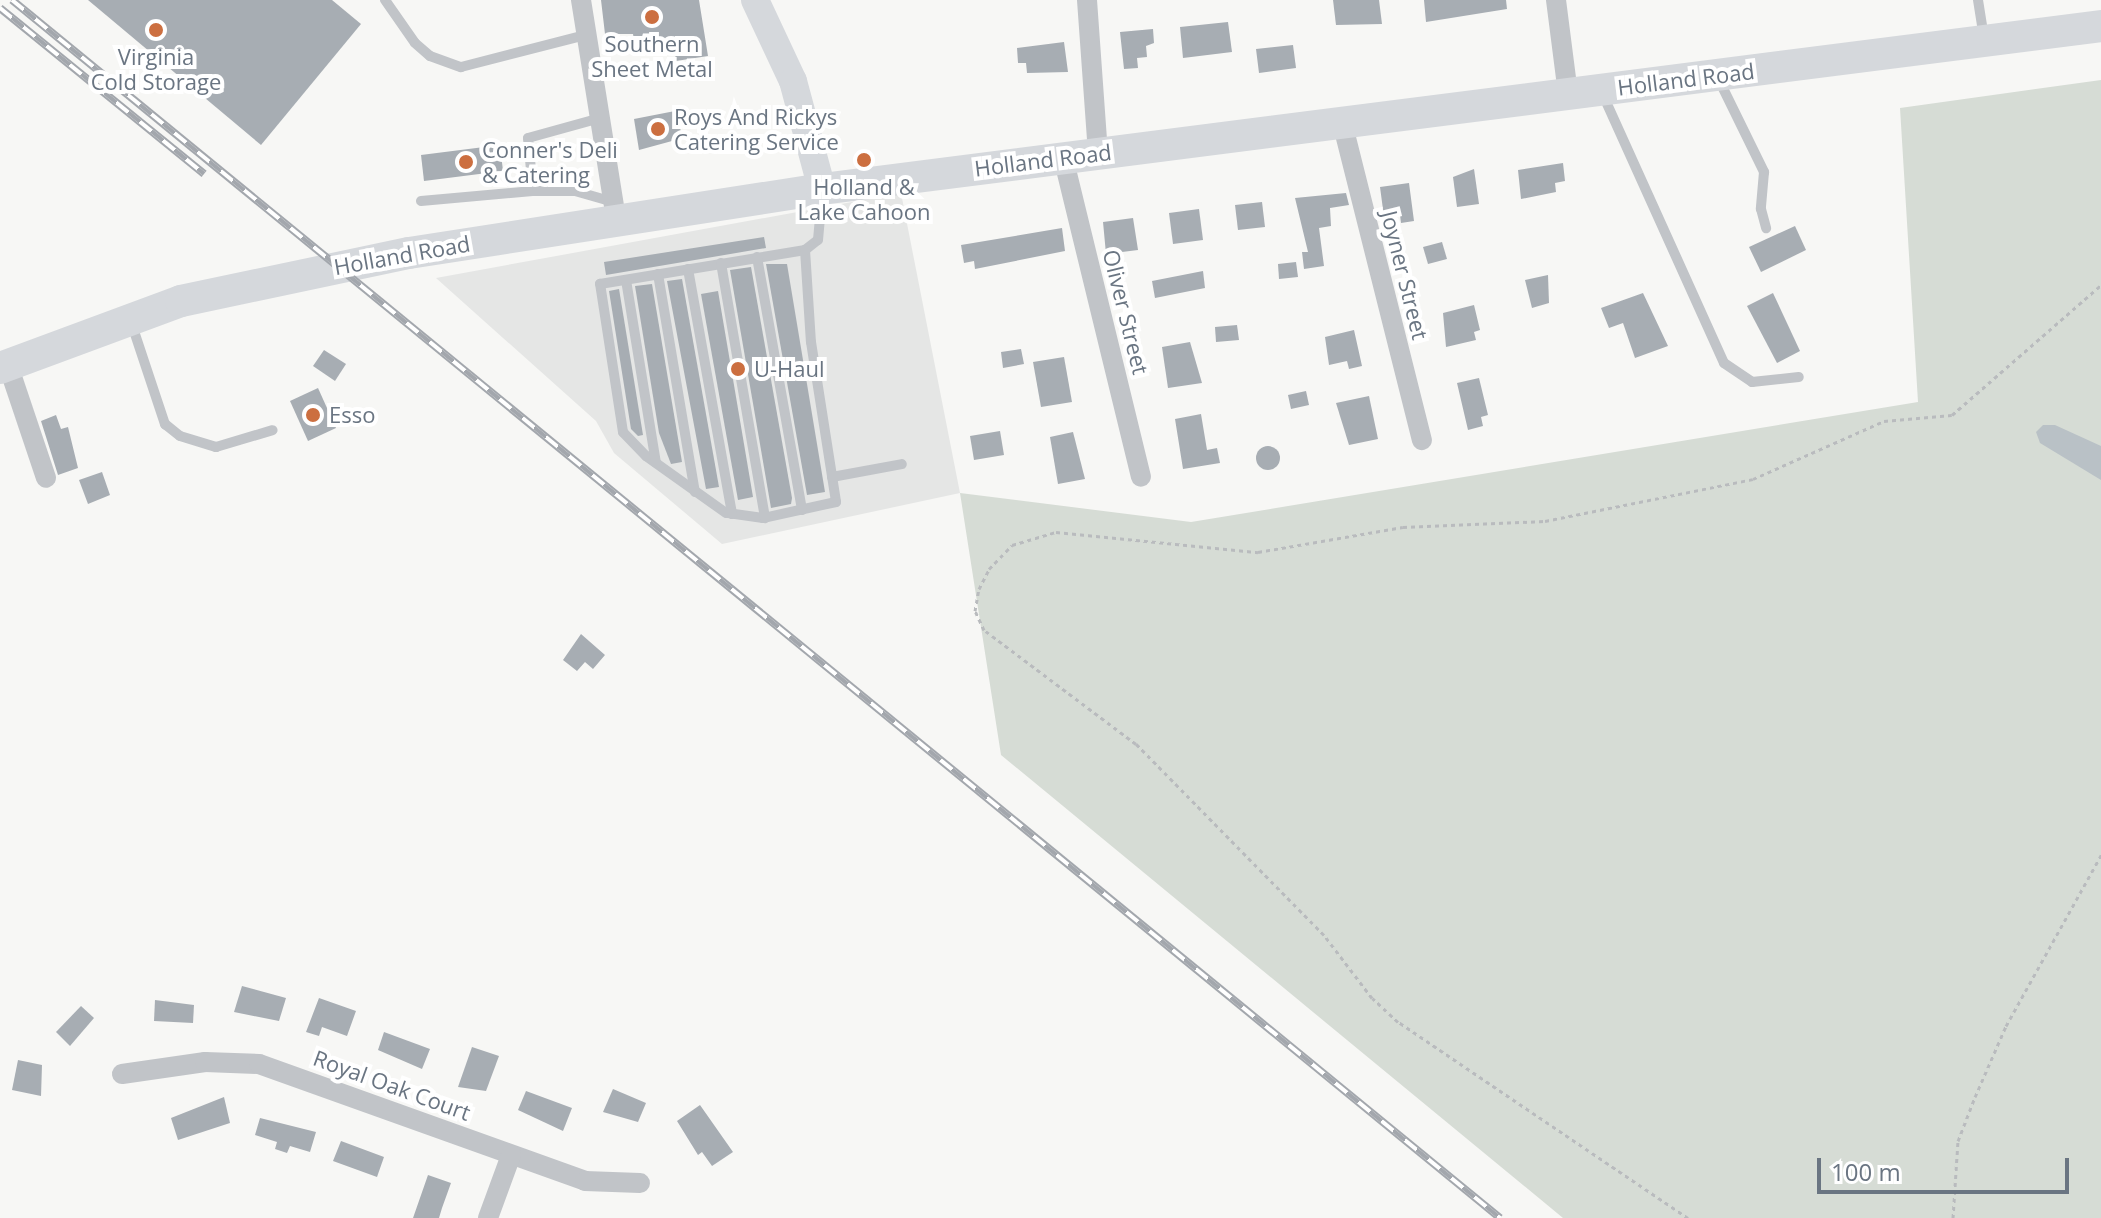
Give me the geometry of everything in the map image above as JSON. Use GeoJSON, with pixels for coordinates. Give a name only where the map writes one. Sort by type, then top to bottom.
{"type":"FeatureCollection","features":[{"type":"Feature","properties":{"kind":"main road","name":"Holland Road"},"geometry":{"type":"LineString","coordinates":[[3,360],[224,289],[615,211],[822,189],[2101,26]]}},
{"type":"Feature","properties":{"kind":"street"},"geometry":{"type":"LineString","coordinates":[[581,0],[615,211]]}},
{"type":"Feature","properties":{"kind":"street"},"geometry":{"type":"LineString","coordinates":[[755,0],[793,81],[822,189]]}},
{"type":"Feature","properties":{"kind":"street"},"geometry":{"type":"LineString","coordinates":[[1087,0],[1098,153]]}},
{"type":"Feature","properties":{"kind":"street"},"geometry":{"type":"LineString","coordinates":[[1556,0],[1568,94]]}},
{"type":"Feature","properties":{"kind":"street","name":"Joyner Street"},"geometry":{"type":"LineString","coordinates":[[1342,122],[1422,440]]}},
{"type":"Feature","properties":{"kind":"street","name":"Oliver Street"},"geometry":{"type":"LineString","coordinates":[[1063,157],[1141,477]]}},
{"type":"Feature","properties":{"kind":"street"},"geometry":{"type":"LineString","coordinates":[[3,360],[46,478]]}},
{"type":"Feature","properties":{"kind":"street","name":"Royal Oak Court"},"geometry":{"type":"LineString","coordinates":[[122,1074],[205,1062],[259,1064],[585,1181],[640,1183]]}},
{"type":"Feature","properties":{"kind":"street"},"geometry":{"type":"LineString","coordinates":[[488,1218],[511,1155]]}},
{"type":"Feature","properties":{"kind":"lane"},"geometry":{"type":"LineString","coordinates":[[385,0],[422,50],[461,67],[586,35]]}},
{"type":"Feature","properties":{"kind":"lane"},"geometry":{"type":"LineString","coordinates":[[1978,0],[1984,41]]}},
{"type":"Feature","properties":{"kind":"lane"},"geometry":{"type":"LineString","coordinates":[[1717,75],[1764,172],[1761,209],[1766,228]]}},
{"type":"Feature","properties":{"kind":"lane"},"geometry":{"type":"LineString","coordinates":[[1601,90],[1724,363],[1752,382],[1799,377]]}},
{"type":"Feature","properties":{"kind":"lane"},"geometry":{"type":"LineString","coordinates":[[533,191],[528,138],[600,118]]}},
{"type":"Feature","properties":{"kind":"lane"},"geometry":{"type":"LineString","coordinates":[[805,250],[811,342],[836,502],[765,518],[732,514],[656,463],[623,432],[600,284],[805,250],[818,240],[823,221],[822,189]]}},
{"type":"Feature","properties":{"kind":"lane"},"geometry":{"type":"LineString","coordinates":[[421,201],[533,191],[575,191],[615,211]]}},
{"type":"Feature","properties":{"kind":"lane"},"geometry":{"type":"LineString","coordinates":[[757,257],[802,510]]}},
{"type":"Feature","properties":{"kind":"lane"},"geometry":{"type":"LineString","coordinates":[[721,263],[765,518]]}},
{"type":"Feature","properties":{"kind":"lane"},"geometry":{"type":"LineString","coordinates":[[688,269],[732,514]]}},
{"type":"Feature","properties":{"kind":"lane"},"geometry":{"type":"LineString","coordinates":[[658,274],[695,492]]}},
{"type":"Feature","properties":{"kind":"lane"},"geometry":{"type":"LineString","coordinates":[[626,280],[656,463]]}},
{"type":"Feature","properties":{"kind":"lane"},"geometry":{"type":"LineString","coordinates":[[130,320],[165,424],[180,436],[216,447],[273,430]]}},
{"type":"Feature","properties":{"kind":"lane"},"geometry":{"type":"LineString","coordinates":[[832,477],[902,464]]}},
{"type":"Feature","properties":{"kind":"path"},"geometry":{"type":"LineString","coordinates":[[1688,1218],[1398,1022],[1372,998],[1324,935],[1136,744],[984,630],[975,611],[979,589],[989,569],[1012,545],[1056,532],[1258,552],[1403,527],[1545,521],[1753,479],[1884,421],[1952,415],[2101,285]]}},
{"type":"Feature","properties":{"kind":"path"},"geometry":{"type":"LineString","coordinates":[[1953,1218],[1958,1141],[1975,1097],[2006,1026],[2101,855]]}},
{"type":"Feature","properties":{"kind":"shaded area"},"geometry":{"type":"Polygon","coordinates":[[[2101,80],[2101,1218],[1563,1218],[1001,755],[960,493],[1191,522],[1918,402],[1900,108],[2101,80]]]}},
{"type":"Feature","properties":{"kind":"shaded area","name":"U-Haul"},"geometry":{"type":"Polygon","coordinates":[[[901,193],[960,493],[722,544],[614,453],[596,421],[436,278],[901,193]]]}},
{"type":"Feature","properties":{"kind":"shaded area"},"geometry":{"type":"Polygon","coordinates":[[[2043,425],[2055,425],[2101,446],[2101,480],[2040,443],[2036,432],[2043,425]]]}},
{"type":"Feature","properties":{"kind":"building"},"geometry":{"type":"Polygon","coordinates":[[[88,0],[332,0],[361,24],[261,145],[88,0]]]}},
{"type":"Feature","properties":{"kind":"building","name":"Southern Sheet Metal"},"geometry":{"type":"Polygon","coordinates":[[[601,0],[699,0],[708,56],[676,61],[674,45],[636,51],[633,34],[605,34],[601,0]]]}},
{"type":"Feature","properties":{"kind":"building"},"geometry":{"type":"Polygon","coordinates":[[[1333,0],[1379,0],[1382,24],[1336,25],[1333,0]]]}},
{"type":"Feature","properties":{"kind":"building"},"geometry":{"type":"Polygon","coordinates":[[[1424,0],[1506,0],[1507,9],[1426,22],[1424,0]]]}},
{"type":"Feature","properties":{"kind":"building"},"geometry":{"type":"Polygon","coordinates":[[[1228,22],[1232,52],[1183,58],[1180,27],[1228,22]]]}},
{"type":"Feature","properties":{"kind":"building"},"geometry":{"type":"Polygon","coordinates":[[[1153,29],[1154,43],[1146,46],[1147,57],[1137,58],[1138,68],[1124,69],[1120,32],[1153,29]]]}},
{"type":"Feature","properties":{"kind":"building"},"geometry":{"type":"Polygon","coordinates":[[[1064,42],[1068,72],[1027,73],[1026,63],[1018,63],[1017,48],[1064,42]]]}},
{"type":"Feature","properties":{"kind":"building"},"geometry":{"type":"Polygon","coordinates":[[[1293,45],[1296,68],[1259,73],[1256,49],[1293,45]]]}},
{"type":"Feature","properties":{"kind":"building","name":"Roys And Rickys Catering Service"},"geometry":{"type":"Polygon","coordinates":[[[675,111],[683,138],[639,150],[634,119],[675,111]]]}},
{"type":"Feature","properties":{"kind":"building"},"geometry":{"type":"Polygon","coordinates":[[[500,145],[503,171],[424,181],[421,155],[500,145]]]}},
{"type":"Feature","properties":{"kind":"building"},"geometry":{"type":"Polygon","coordinates":[[[1563,163],[1565,181],[1555,183],[1556,192],[1521,199],[1518,170],[1563,163]]]}},
{"type":"Feature","properties":{"kind":"building"},"geometry":{"type":"Polygon","coordinates":[[[1474,169],[1479,204],[1457,207],[1453,177],[1474,169]]]}},
{"type":"Feature","properties":{"kind":"building"},"geometry":{"type":"Polygon","coordinates":[[[1409,183],[1414,221],[1401,223],[1400,215],[1384,217],[1380,187],[1409,183]]]}},
{"type":"Feature","properties":{"kind":"building"},"geometry":{"type":"Polygon","coordinates":[[[1346,193],[1349,205],[1330,208],[1331,226],[1319,228],[1324,266],[1304,269],[1302,252],[1308,252],[1295,198],[1346,193]]]}},
{"type":"Feature","properties":{"kind":"building"},"geometry":{"type":"Polygon","coordinates":[[[1262,202],[1265,227],[1238,230],[1235,205],[1262,202]]]}},
{"type":"Feature","properties":{"kind":"building"},"geometry":{"type":"Polygon","coordinates":[[[1199,209],[1203,240],[1173,244],[1169,213],[1199,209]]]}},
{"type":"Feature","properties":{"kind":"building"},"geometry":{"type":"Polygon","coordinates":[[[1133,218],[1138,250],[1106,254],[1103,222],[1133,218]]]}},
{"type":"Feature","properties":{"kind":"building"},"geometry":{"type":"Polygon","coordinates":[[[1795,226],[1806,250],[1761,272],[1749,247],[1795,226]]]}},
{"type":"Feature","properties":{"kind":"building"},"geometry":{"type":"Polygon","coordinates":[[[1062,228],[1065,251],[975,269],[974,261],[964,263],[961,245],[1062,228]]]}},
{"type":"Feature","properties":{"kind":"building"},"geometry":{"type":"Polygon","coordinates":[[[764,237],[766,248],[606,275],[604,262],[764,237]]]}},
{"type":"Feature","properties":{"kind":"building"},"geometry":{"type":"Polygon","coordinates":[[[1442,242],[1447,259],[1428,264],[1423,247],[1442,242]]]}},
{"type":"Feature","properties":{"kind":"building"},"geometry":{"type":"Polygon","coordinates":[[[1296,262],[1298,277],[1279,279],[1278,264],[1296,262]]]}},
{"type":"Feature","properties":{"kind":"building"},"geometry":{"type":"Polygon","coordinates":[[[766,264],[787,264],[825,492],[807,495],[766,264]]]}},
{"type":"Feature","properties":{"kind":"building"},"geometry":{"type":"Polygon","coordinates":[[[751,267],[792,498],[791,504],[771,508],[730,270],[751,267]]]}},
{"type":"Feature","properties":{"kind":"building"},"geometry":{"type":"Polygon","coordinates":[[[1203,271],[1205,288],[1155,298],[1152,281],[1203,271]]]}},
{"type":"Feature","properties":{"kind":"building"},"geometry":{"type":"Polygon","coordinates":[[[1548,275],[1549,303],[1532,308],[1525,280],[1548,275]]]}},
{"type":"Feature","properties":{"kind":"building"},"geometry":{"type":"Polygon","coordinates":[[[682,279],[719,487],[706,489],[667,281],[682,279]]]}},
{"type":"Feature","properties":{"kind":"building"},"geometry":{"type":"Polygon","coordinates":[[[652,284],[682,462],[671,464],[659,433],[635,286],[652,284]]]}},
{"type":"Feature","properties":{"kind":"building"},"geometry":{"type":"Polygon","coordinates":[[[619,289],[643,435],[638,436],[631,429],[609,291],[619,289]]]}},
{"type":"Feature","properties":{"kind":"building"},"geometry":{"type":"Polygon","coordinates":[[[718,291],[753,497],[738,500],[701,294],[718,291]]]}},
{"type":"Feature","properties":{"kind":"building"},"geometry":{"type":"Polygon","coordinates":[[[1643,293],[1668,346],[1635,358],[1623,323],[1609,328],[1601,308],[1643,293]]]}},
{"type":"Feature","properties":{"kind":"building"},"geometry":{"type":"Polygon","coordinates":[[[1773,293],[1800,351],[1777,363],[1747,306],[1773,293]]]}},
{"type":"Feature","properties":{"kind":"building"},"geometry":{"type":"Polygon","coordinates":[[[1474,305],[1480,330],[1474,332],[1476,340],[1446,347],[1443,313],[1474,305]]]}},
{"type":"Feature","properties":{"kind":"building"},"geometry":{"type":"Polygon","coordinates":[[[1237,325],[1239,340],[1216,342],[1215,327],[1237,325]]]}},
{"type":"Feature","properties":{"kind":"building"},"geometry":{"type":"Polygon","coordinates":[[[1354,330],[1362,366],[1349,369],[1347,361],[1329,365],[1325,337],[1354,330]]]}},
{"type":"Feature","properties":{"kind":"building"},"geometry":{"type":"Polygon","coordinates":[[[1190,342],[1202,383],[1168,388],[1162,347],[1190,342]]]}},
{"type":"Feature","properties":{"kind":"building"},"geometry":{"type":"Polygon","coordinates":[[[1021,349],[1024,364],[1003,368],[1001,352],[1021,349]]]}},
{"type":"Feature","properties":{"kind":"building"},"geometry":{"type":"Polygon","coordinates":[[[324,350],[346,364],[335,381],[313,366],[324,350]]]}},
{"type":"Feature","properties":{"kind":"building"},"geometry":{"type":"Polygon","coordinates":[[[1064,357],[1072,402],[1041,407],[1033,362],[1064,357]]]}},
{"type":"Feature","properties":{"kind":"building"},"geometry":{"type":"Polygon","coordinates":[[[1479,378],[1488,415],[1481,417],[1483,426],[1468,430],[1457,383],[1479,378]]]}},
{"type":"Feature","properties":{"kind":"building","name":"Esso"},"geometry":{"type":"Polygon","coordinates":[[[318,388],[336,428],[308,441],[290,401],[318,388]]]}},
{"type":"Feature","properties":{"kind":"building"},"geometry":{"type":"Polygon","coordinates":[[[1306,391],[1309,405],[1291,409],[1288,395],[1306,391]]]}},
{"type":"Feature","properties":{"kind":"building"},"geometry":{"type":"Polygon","coordinates":[[[1369,396],[1378,439],[1349,445],[1336,403],[1369,396]]]}},
{"type":"Feature","properties":{"kind":"building"},"geometry":{"type":"Polygon","coordinates":[[[1201,414],[1207,450],[1217,448],[1220,463],[1183,469],[1175,419],[1201,414]]]}},
{"type":"Feature","properties":{"kind":"building"},"geometry":{"type":"Polygon","coordinates":[[[56,415],[61,429],[68,427],[78,468],[58,475],[41,421],[56,415]]]}},
{"type":"Feature","properties":{"kind":"building"},"geometry":{"type":"Polygon","coordinates":[[[1000,431],[1004,455],[974,460],[970,436],[1000,431]]]}},
{"type":"Feature","properties":{"kind":"building"},"geometry":{"type":"Polygon","coordinates":[[[1073,432],[1085,479],[1058,484],[1050,437],[1073,432]]]}},
{"type":"Feature","properties":{"kind":"building"},"geometry":{"type":"Polygon","coordinates":[[[1268,446],[1277,449],[1280,458],[1277,467],[1268,470],[1259,467],[1256,458],[1259,449],[1268,446]]]}},
{"type":"Feature","properties":{"kind":"building"},"geometry":{"type":"Polygon","coordinates":[[[102,472],[110,495],[88,504],[79,480],[102,472]]]}},
{"type":"Feature","properties":{"kind":"building"},"geometry":{"type":"Polygon","coordinates":[[[581,634],[605,655],[593,669],[585,662],[577,671],[563,660],[581,634]]]}},
{"type":"Feature","properties":{"kind":"building"},"geometry":{"type":"Polygon","coordinates":[[[242,986],[286,998],[279,1021],[234,1012],[242,986]]]}},
{"type":"Feature","properties":{"kind":"building"},"geometry":{"type":"Polygon","coordinates":[[[319,998],[356,1011],[347,1036],[322,1027],[319,1036],[306,1032],[319,998]]]}},
{"type":"Feature","properties":{"kind":"building"},"geometry":{"type":"Polygon","coordinates":[[[155,1000],[194,1005],[193,1023],[154,1021],[155,1000]]]}},
{"type":"Feature","properties":{"kind":"building"},"geometry":{"type":"Polygon","coordinates":[[[81,1006],[94,1018],[70,1046],[56,1032],[81,1006]]]}},
{"type":"Feature","properties":{"kind":"building"},"geometry":{"type":"Polygon","coordinates":[[[384,1032],[430,1049],[422,1069],[378,1050],[384,1032]]]}},
{"type":"Feature","properties":{"kind":"building"},"geometry":{"type":"Polygon","coordinates":[[[472,1047],[499,1056],[486,1091],[458,1087],[472,1047]]]}},
{"type":"Feature","properties":{"kind":"building"},"geometry":{"type":"Polygon","coordinates":[[[18,1060],[42,1065],[41,1096],[12,1090],[18,1060]]]}},
{"type":"Feature","properties":{"kind":"building"},"geometry":{"type":"Polygon","coordinates":[[[613,1089],[646,1103],[638,1122],[603,1112],[613,1089]]]}},
{"type":"Feature","properties":{"kind":"building"},"geometry":{"type":"Polygon","coordinates":[[[526,1091],[572,1108],[563,1131],[518,1110],[526,1091]]]}},
{"type":"Feature","properties":{"kind":"building"},"geometry":{"type":"Polygon","coordinates":[[[224,1097],[230,1123],[178,1140],[171,1118],[224,1097]]]}},
{"type":"Feature","properties":{"kind":"building"},"geometry":{"type":"Polygon","coordinates":[[[700,1105],[733,1152],[712,1166],[702,1152],[698,1155],[677,1121],[700,1105]]]}},
{"type":"Feature","properties":{"kind":"building"},"geometry":{"type":"Polygon","coordinates":[[[260,1118],[316,1132],[310,1152],[290,1146],[287,1153],[275,1149],[277,1142],[255,1135],[260,1118]]]}},
{"type":"Feature","properties":{"kind":"building"},"geometry":{"type":"Polygon","coordinates":[[[341,1141],[384,1157],[377,1177],[333,1161],[341,1141]]]}},
{"type":"Feature","properties":{"kind":"building"},"geometry":{"type":"Polygon","coordinates":[[[428,1175],[451,1183],[439,1218],[413,1218],[428,1175]]]}},
{"type":"Feature","properties":{"kind":"railway"},"geometry":{"type":"LineString","coordinates":[[12,0],[1500,1218]]}},
{"type":"Feature","properties":{"kind":"railway"},"geometry":{"type":"LineString","coordinates":[[0,8],[204,174]]}},
{"type":"Feature","properties":{"kind":"place","name":"Southern Sheet Metal"},"geometry":{"type":"Point","coordinates":[652,17]}},
{"type":"Feature","properties":{"kind":"place","name":"Virginia Cold Storage"},"geometry":{"type":"Point","coordinates":[156,30]}},
{"type":"Feature","properties":{"kind":"place","name":"Roys And Rickys Catering Service"},"geometry":{"type":"Point","coordinates":[658,129]}},
{"type":"Feature","properties":{"kind":"place","name":"Holland & Lake Cahoon"},"geometry":{"type":"Point","coordinates":[864,160]}},
{"type":"Feature","properties":{"kind":"place","name":"Conner's Deli & Catering"},"geometry":{"type":"Point","coordinates":[466,162]}},
{"type":"Feature","properties":{"kind":"place","name":"U-Haul"},"geometry":{"type":"Point","coordinates":[738,369]}},
{"type":"Feature","properties":{"kind":"place","name":"Esso"},"geometry":{"type":"Point","coordinates":[313,415]}}]}
